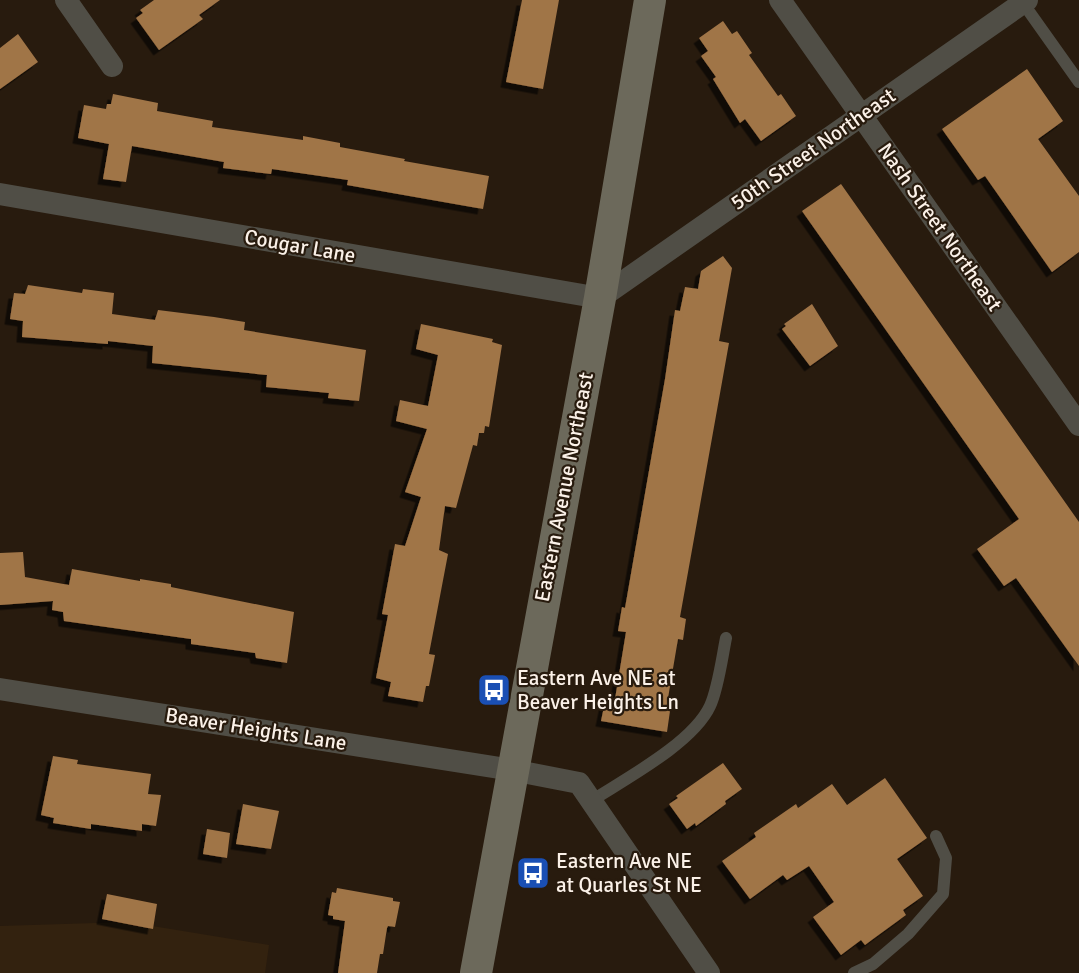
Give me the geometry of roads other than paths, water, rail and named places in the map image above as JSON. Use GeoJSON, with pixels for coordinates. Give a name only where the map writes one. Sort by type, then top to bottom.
{"type":"FeatureCollection","features":[{"type":"Feature","properties":{"kind":"main road","name":"Eastern Avenue Northeast"},"geometry":{"type":"LineString","coordinates":[[476,973],[600,298],[650,0]]}},
{"type":"Feature","properties":{"kind":"street"},"geometry":{"type":"LineString","coordinates":[[66,0],[112,66]]}},
{"type":"Feature","properties":{"kind":"street","name":"Nash Street Northeast"},"geometry":{"type":"LineString","coordinates":[[780,0],[1079,425]]}},
{"type":"Feature","properties":{"kind":"street","name":"50th Street Northeast"},"geometry":{"type":"LineString","coordinates":[[600,298],[1025,2]]}},
{"type":"Feature","properties":{"kind":"street","name":"Cougar Lane"},"geometry":{"type":"LineString","coordinates":[[0,194],[600,298]]}},
{"type":"Feature","properties":{"kind":"street","name":"Beaver Heights Lane"},"geometry":{"type":"LineString","coordinates":[[0,689],[512,770],[579,783],[709,973]]}},
{"type":"Feature","properties":{"kind":"lane"},"geometry":{"type":"LineString","coordinates":[[1025,2],[1079,82]]}},
{"type":"Feature","properties":{"kind":"lane"},"geometry":{"type":"LineString","coordinates":[[591,801],[657,758],[693,730],[711,705],[726,638]]}},
{"type":"Feature","properties":{"kind":"lane"},"geometry":{"type":"LineString","coordinates":[[854,973],[873,964],[908,934],[943,894],[946,858],[936,836]]}},
{"type":"Feature","properties":{"kind":"place","name":"Eastern Ave NE at Beaver Heights Ln"},"geometry":{"type":"Point","coordinates":[494,690]}},
{"type":"Feature","properties":{"kind":"place","name":"Eastern Ave NE at Quarles St NE"},"geometry":{"type":"Point","coordinates":[533,873]}}]}
